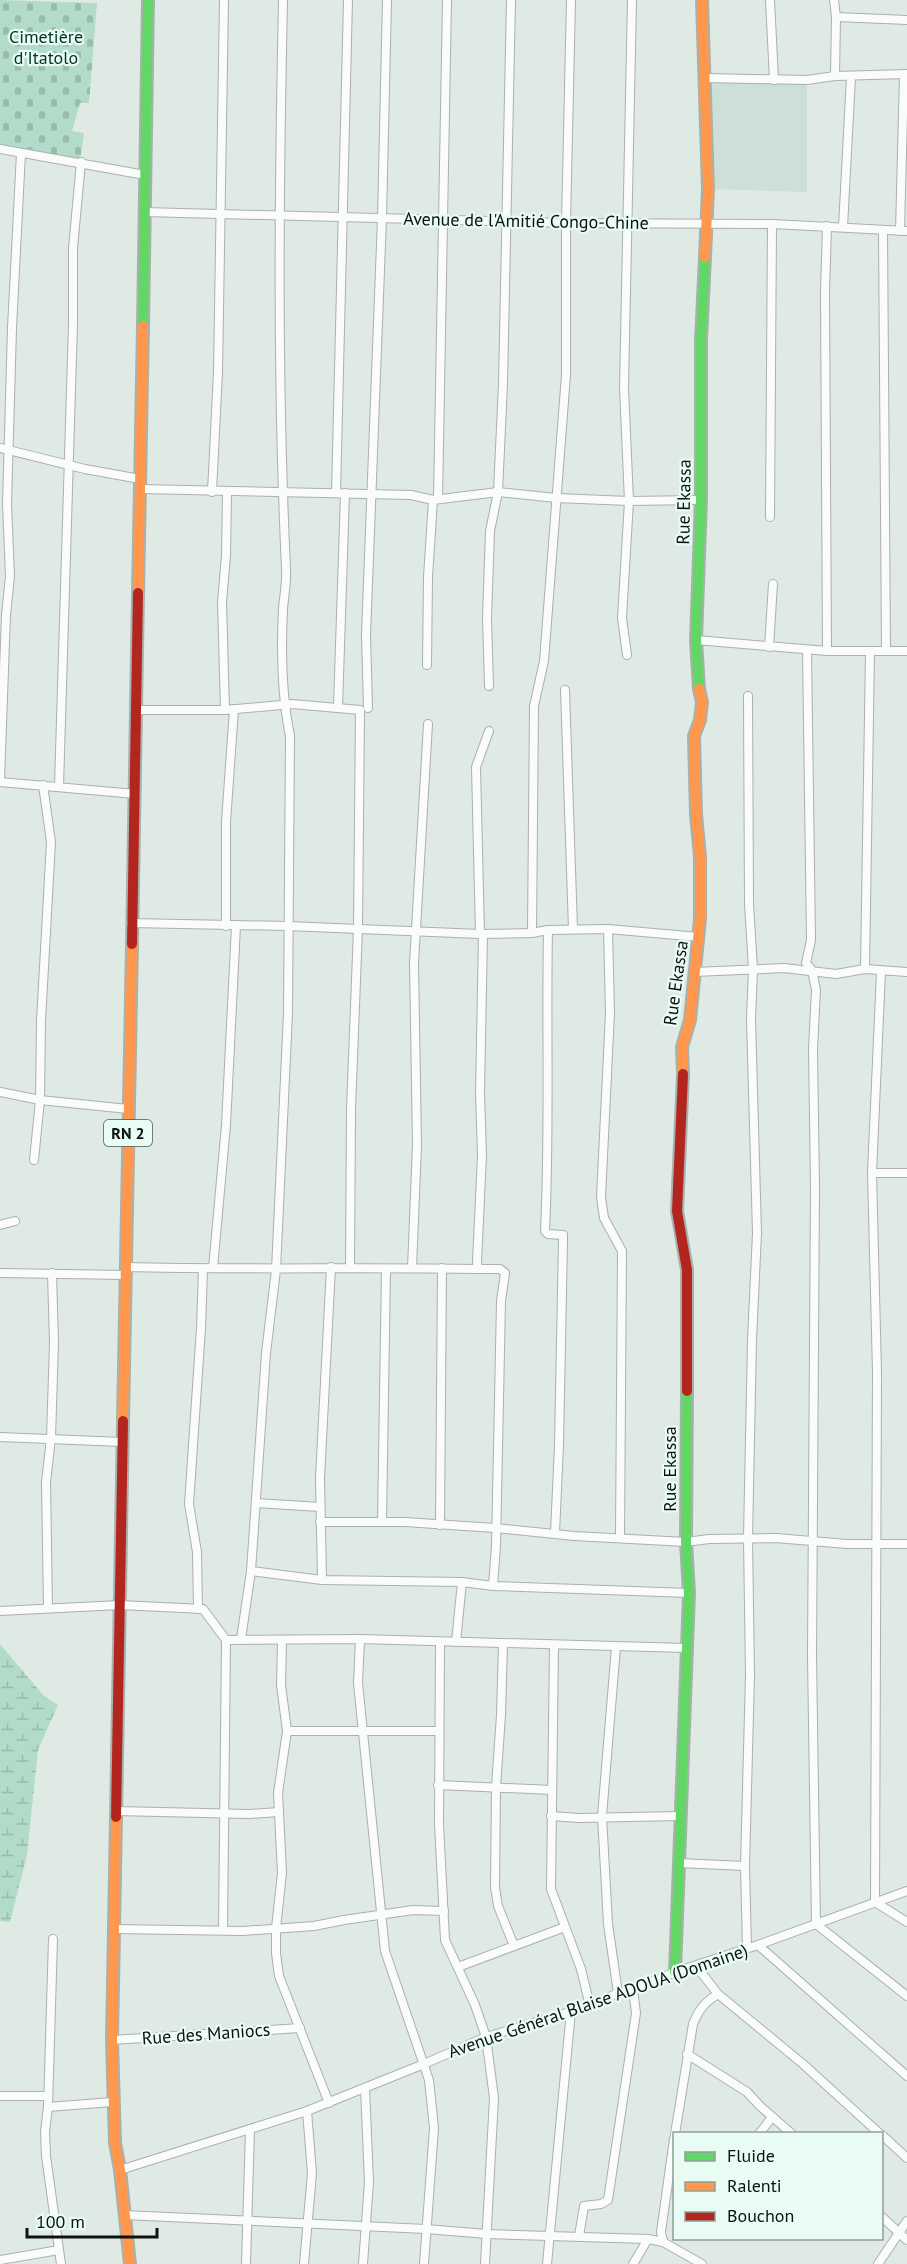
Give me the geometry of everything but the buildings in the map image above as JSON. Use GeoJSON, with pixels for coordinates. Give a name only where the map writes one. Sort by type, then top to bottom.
{"type":"FeatureCollection","features":[{"type":"Feature","properties":{"kind":"main road","name":"RN 2"},"geometry":{"type":"LineString","coordinates":[[130,2264],[115,2143],[112,2102],[112,2040],[148,0]]}},
{"type":"Feature","properties":{"kind":"main road","name":"Rue Ekassa"},"geometry":{"type":"LineString","coordinates":[[675,1972],[689,1593],[686,1542],[687,1270],[677,1211],[678,1158],[683,1096],[682,1047],[690,1020],[699,937],[700,858],[696,814],[694,732],[700,720],[702,702],[698,684],[696,640],[701,500],[701,340],[707,224],[702,0]]}},
{"type":"Feature","properties":{"kind":"street"},"geometry":{"type":"LineString","coordinates":[[212,492],[218,372],[224,0]]}},
{"type":"Feature","properties":{"kind":"street"},"geometry":{"type":"LineString","coordinates":[[241,1639],[251,1571],[266,1353],[276,1270],[288,1013],[290,736],[285,721],[283,611],[286,573],[282,492],[280,216],[283,0]]}},
{"type":"Feature","properties":{"kind":"street"},"geometry":{"type":"LineString","coordinates":[[336,493],[348,0]]}},
{"type":"Feature","properties":{"kind":"street"},"geometry":{"type":"LineString","coordinates":[[368,708],[366,634],[382,218],[387,0]]}},
{"type":"Feature","properties":{"kind":"street"},"geometry":{"type":"LineString","coordinates":[[427,665],[428,577],[435,500],[445,220],[447,0]]}},
{"type":"Feature","properties":{"kind":"street"},"geometry":{"type":"LineString","coordinates":[[489,686],[487,618],[490,531],[498,492],[503,384],[511,0]]}},
{"type":"Feature","properties":{"kind":"street"},"geometry":{"type":"LineString","coordinates":[[532,933],[534,706],[544,661],[566,375],[566,223],[572,0]]}},
{"type":"Feature","properties":{"kind":"street"},"geometry":{"type":"LineString","coordinates":[[627,655],[622,618],[628,501],[624,388],[632,0]]}},
{"type":"Feature","properties":{"kind":"street"},"geometry":{"type":"LineString","coordinates":[[770,0],[774,80]]}},
{"type":"Feature","properties":{"kind":"street"},"geometry":{"type":"LineString","coordinates":[[834,0],[836,16],[834,76]]}},
{"type":"Feature","properties":{"kind":"street"},"geometry":{"type":"LineString","coordinates":[[836,16],[907,20]]}},
{"type":"Feature","properties":{"kind":"street"},"geometry":{"type":"LineString","coordinates":[[705,78],[807,80],[834,76],[905,74],[904,231]]}},
{"type":"Feature","properties":{"kind":"street"},"geometry":{"type":"LineString","coordinates":[[843,226],[851,77]]}},
{"type":"Feature","properties":{"kind":"street"},"geometry":{"type":"LineString","coordinates":[[0,149],[145,175]]}},
{"type":"Feature","properties":{"kind":"street"},"geometry":{"type":"LineString","coordinates":[[21,153],[12,328],[8,504],[10,576],[6,608],[0,780],[135,794]]}},
{"type":"Feature","properties":{"kind":"street"},"geometry":{"type":"LineString","coordinates":[[59,786],[73,307],[72,261],[81,162]]}},
{"type":"Feature","properties":{"kind":"street","name":"Avenue de l'Amitié Congo-Chine"},"geometry":{"type":"LineString","coordinates":[[144,212],[566,223],[772,224],[904,231]]}},
{"type":"Feature","properties":{"kind":"street"},"geometry":{"type":"LineString","coordinates":[[770,517],[772,224]]}},
{"type":"Feature","properties":{"kind":"street"},"geometry":{"type":"LineString","coordinates":[[827,226],[825,304],[827,651]]}},
{"type":"Feature","properties":{"kind":"street"},"geometry":{"type":"LineString","coordinates":[[883,231],[886,651]]}},
{"type":"Feature","properties":{"kind":"street"},"geometry":{"type":"LineString","coordinates":[[0,448],[140,484],[212,492],[411,495],[435,500],[498,492],[556,498],[628,501],[701,500]]}},
{"type":"Feature","properties":{"kind":"street"},"geometry":{"type":"LineString","coordinates":[[226,926],[229,709],[222,602],[226,556],[227,492]]}},
{"type":"Feature","properties":{"kind":"street"},"geometry":{"type":"LineString","coordinates":[[338,707],[345,493]]}},
{"type":"Feature","properties":{"kind":"street"},"geometry":{"type":"LineString","coordinates":[[769,647],[773,584]]}},
{"type":"Feature","properties":{"kind":"street"},"geometry":{"type":"LineString","coordinates":[[696,640],[807,650],[907,651]]}},
{"type":"Feature","properties":{"kind":"street"},"geometry":{"type":"LineString","coordinates":[[807,650],[811,940],[806,963],[812,970],[816,990],[813,1049],[815,1200],[812,1541],[816,1924],[907,1996]]}},
{"type":"Feature","properties":{"kind":"street"},"geometry":{"type":"LineString","coordinates":[[866,969],[870,652]]}},
{"type":"Feature","properties":{"kind":"street"},"geometry":{"type":"LineString","coordinates":[[565,690],[573,928]]}},
{"type":"Feature","properties":{"kind":"street"},"geometry":{"type":"LineString","coordinates":[[747,1948],[745,1866],[750,1675],[748,1538],[752,1340],[757,1233],[750,1019],[753,969],[749,904],[748,696]]}},
{"type":"Feature","properties":{"kind":"street"},"geometry":{"type":"LineString","coordinates":[[136,710],[229,709],[292,704],[360,710],[358,929],[351,1109],[350,1267]]}},
{"type":"Feature","properties":{"kind":"street"},"geometry":{"type":"LineString","coordinates":[[412,1268],[417,1145],[414,932],[428,724]]}},
{"type":"Feature","properties":{"kind":"street"},"geometry":{"type":"LineString","coordinates":[[478,1269],[482,1155],[480,1093],[482,934],[476,767],[489,731]]}},
{"type":"Feature","properties":{"kind":"street"},"geometry":{"type":"LineString","coordinates":[[34,1160],[40,1100],[41,1021],[51,842],[43,785]]}},
{"type":"Feature","properties":{"kind":"street"},"geometry":{"type":"LineString","coordinates":[[131,923],[287,926],[482,934],[532,933],[573,928],[699,937]]}},
{"type":"Feature","properties":{"kind":"street"},"geometry":{"type":"LineString","coordinates":[[213,1268],[226,1125],[236,926]]}},
{"type":"Feature","properties":{"kind":"street"},"geometry":{"type":"LineString","coordinates":[[608,929],[610,1013],[601,1197],[604,1218],[622,1251],[620,1538]]}},
{"type":"Feature","properties":{"kind":"street"},"geometry":{"type":"LineString","coordinates":[[548,930],[549,1079],[545,1231],[548,1234],[563,1235],[555,1533]]}},
{"type":"Feature","properties":{"kind":"street"},"geometry":{"type":"LineString","coordinates":[[694,972],[753,969],[812,970],[836,974],[866,969],[881,972],[907,972]]}},
{"type":"Feature","properties":{"kind":"street"},"geometry":{"type":"LineString","coordinates":[[881,972],[872,1173],[877,1372],[875,1902],[907,1922]]}},
{"type":"Feature","properties":{"kind":"street"},"geometry":{"type":"LineString","coordinates":[[0,1092],[40,1100],[128,1109]]}},
{"type":"Feature","properties":{"kind":"street"},"geometry":{"type":"LineString","coordinates":[[872,1173],[907,1173]]}},
{"type":"Feature","properties":{"kind":"street"},"geometry":{"type":"LineString","coordinates":[[0,1225],[15,1221]]}},
{"type":"Feature","properties":{"kind":"street"},"geometry":{"type":"LineString","coordinates":[[322,1580],[320,1507],[331,1267]]}},
{"type":"Feature","properties":{"kind":"street"},"geometry":{"type":"LineString","coordinates":[[0,1272],[52,1273],[213,1268],[276,1270],[331,1267],[500,1269],[505,1273],[501,1301],[496,1546],[493,1586]]}},
{"type":"Feature","properties":{"kind":"street"},"geometry":{"type":"LineString","coordinates":[[440,1526],[442,1268]]}},
{"type":"Feature","properties":{"kind":"street"},"geometry":{"type":"LineString","coordinates":[[198,1609],[197,1552],[189,1504],[203,1269]]}},
{"type":"Feature","properties":{"kind":"street"},"geometry":{"type":"LineString","coordinates":[[382,1522],[386,1269]]}},
{"type":"Feature","properties":{"kind":"street"},"geometry":{"type":"LineString","coordinates":[[48,1608],[45,1482],[51,1438],[54,1343],[52,1273]]}},
{"type":"Feature","properties":{"kind":"street"},"geometry":{"type":"LineString","coordinates":[[0,1437],[122,1442]]}},
{"type":"Feature","properties":{"kind":"street"},"geometry":{"type":"LineString","coordinates":[[256,1503],[320,1507]]}},
{"type":"Feature","properties":{"kind":"street"},"geometry":{"type":"LineString","coordinates":[[320,1522],[495,1527],[686,1542],[748,1538],[907,1544]]}},
{"type":"Feature","properties":{"kind":"street"},"geometry":{"type":"LineString","coordinates":[[251,1571],[322,1580],[462,1582],[493,1586],[689,1593]]}},
{"type":"Feature","properties":{"kind":"street"},"geometry":{"type":"LineString","coordinates":[[456,1642],[462,1582]]}},
{"type":"Feature","properties":{"kind":"street"},"geometry":{"type":"LineString","coordinates":[[0,1611],[120,1605],[206,1611],[226,1640],[223,1930]]}},
{"type":"Feature","properties":{"kind":"street"},"geometry":{"type":"LineString","coordinates":[[226,1640],[360,1640],[687,1648]]}},
{"type":"Feature","properties":{"kind":"street"},"geometry":{"type":"LineString","coordinates":[[282,1640],[281,1684],[287,1731],[278,1792],[282,1873],[276,1928],[279,1976],[329,2103]]}},
{"type":"Feature","properties":{"kind":"street"},"geometry":{"type":"LineString","coordinates":[[360,1640],[358,1683],[385,1951],[429,2080],[434,2128],[424,2264]]}},
{"type":"Feature","properties":{"kind":"street"},"geometry":{"type":"LineString","coordinates":[[440,1642],[438,1785],[445,1940],[486,2037],[494,2098],[485,2264]]}},
{"type":"Feature","properties":{"kind":"street"},"geometry":{"type":"LineString","coordinates":[[503,1644],[496,1786],[496,1898],[501,1917],[514,1946]]}},
{"type":"Feature","properties":{"kind":"street"},"geometry":{"type":"LineString","coordinates":[[555,1645],[551,1889],[581,1969],[590,2006]]}},
{"type":"Feature","properties":{"kind":"street"},"geometry":{"type":"LineString","coordinates":[[616,1647],[602,1816],[609,1924],[618,1993]]}},
{"type":"Feature","properties":{"kind":"street"},"geometry":{"type":"LineString","coordinates":[[287,1731],[439,1731]]}},
{"type":"Feature","properties":{"kind":"street"},"geometry":{"type":"LineString","coordinates":[[438,1785],[552,1790]]}},
{"type":"Feature","properties":{"kind":"street"},"geometry":{"type":"LineString","coordinates":[[115,1811],[279,1812]]}},
{"type":"Feature","properties":{"kind":"street"},"geometry":{"type":"LineString","coordinates":[[551,1816],[680,1816]]}},
{"type":"Feature","properties":{"kind":"street"},"geometry":{"type":"LineString","coordinates":[[678,1863],[745,1866]]}},
{"type":"Feature","properties":{"kind":"street","name":"Avenue Général Blaise ADOUA (Domaine)"},"geometry":{"type":"LineString","coordinates":[[120,2170],[308,2111],[486,2037],[590,2006],[675,1972],[758,1945],[907,1891]]}},
{"type":"Feature","properties":{"kind":"street"},"geometry":{"type":"LineString","coordinates":[[114,1929],[223,1930],[314,1926],[413,1910],[444,1911]]}},
{"type":"Feature","properties":{"kind":"street"},"geometry":{"type":"LineString","coordinates":[[458,1967],[565,1927]]}},
{"type":"Feature","properties":{"kind":"street"},"geometry":{"type":"LineString","coordinates":[[53,1939],[48,2107],[45,2132],[46,2156],[61,2264]]}},
{"type":"Feature","properties":{"kind":"street"},"geometry":{"type":"LineString","coordinates":[[758,1945],[907,2076]]}},
{"type":"Feature","properties":{"kind":"street"},"geometry":{"type":"LineString","coordinates":[[696,1966],[718,1994],[803,2064],[879,2132]]}},
{"type":"Feature","properties":{"kind":"street"},"geometry":{"type":"LineString","coordinates":[[579,2236],[584,2206],[601,2205],[608,2200],[636,2013],[633,1990]]}},
{"type":"Feature","properties":{"kind":"street"},"geometry":{"type":"LineString","coordinates":[[675,2132],[693,2024],[698,2010],[705,2002],[718,1994]]}},
{"type":"Feature","properties":{"kind":"street"},"geometry":{"type":"LineString","coordinates":[[547,2264],[571,2011]]}},
{"type":"Feature","properties":{"kind":"street","name":"Rue des Maniocs"},"geometry":{"type":"LineString","coordinates":[[112,2040],[300,2028]]}},
{"type":"Feature","properties":{"kind":"street"},"geometry":{"type":"LineString","coordinates":[[687,2054],[747,2092],[791,2132]]}},
{"type":"Feature","properties":{"kind":"street"},"geometry":{"type":"LineString","coordinates":[[363,2264],[369,2182],[366,2088]]}},
{"type":"Feature","properties":{"kind":"street"},"geometry":{"type":"LineString","coordinates":[[0,2096],[48,2096]]}},
{"type":"Feature","properties":{"kind":"street"},"geometry":{"type":"LineString","coordinates":[[48,2107],[112,2102]]}},
{"type":"Feature","properties":{"kind":"street"},"geometry":{"type":"LineString","coordinates":[[304,2264],[312,2173],[308,2111]]}},
{"type":"Feature","properties":{"kind":"street"},"geometry":{"type":"LineString","coordinates":[[760,2132],[772,2117]]}},
{"type":"Feature","properties":{"kind":"street"},"geometry":{"type":"LineString","coordinates":[[246,2264],[250,2129]]}},
{"type":"Feature","properties":{"kind":"street"},"geometry":{"type":"LineString","coordinates":[[883,2136],[907,2158]]}},
{"type":"Feature","properties":{"kind":"street"},"geometry":{"type":"LineString","coordinates":[[663,2242],[661,2232],[673,2152]]}},
{"type":"Feature","properties":{"kind":"street"},"geometry":{"type":"LineString","coordinates":[[124,2215],[426,2229],[486,2234],[648,2239],[663,2242],[702,2264]]}},
{"type":"Feature","properties":{"kind":"street"},"geometry":{"type":"LineString","coordinates":[[883,2218],[907,2240]]}},
{"type":"Feature","properties":{"kind":"street"},"geometry":{"type":"LineString","coordinates":[[878,2264],[907,2221]]}},
{"type":"Feature","properties":{"kind":"street"},"geometry":{"type":"LineString","coordinates":[[633,2264],[648,2239]]}},
{"type":"Feature","properties":{"kind":"street"},"geometry":{"type":"LineString","coordinates":[[0,2260],[59,2250]]}},
{"type":"Feature","properties":{"kind":"shaded area"},"geometry":{"type":"Polygon","coordinates":[[[705,78],[807,80],[807,192],[708,189],[705,78]]]}},
{"type":"Feature","properties":{"kind":"green space","name":"Cimetière d'Itatolo"},"geometry":{"type":"Polygon","coordinates":[[[0,0],[97,3],[89,103],[80,103],[72,131],[84,133],[80,160],[0,144],[0,0]]]}},
{"type":"Feature","properties":{"kind":"green space"},"geometry":{"type":"Polygon","coordinates":[[[0,1644],[44,1696],[58,1705],[38,1750],[27,1855],[10,1922],[0,1921],[0,1644]]]}},
{"type":"Feature","properties":{"kind":"traffic: fast"},"geometry":{"type":"LineString","coordinates":[[143,326],[148,0]]}},
{"type":"Feature","properties":{"kind":"traffic: fast"},"geometry":{"type":"LineString","coordinates":[[699,689],[696,640],[701,500],[701,340],[705,257]]}},
{"type":"Feature","properties":{"kind":"traffic: fast"},"geometry":{"type":"LineString","coordinates":[[675,1972],[689,1593],[686,1542],[687,1391]]}},
{"type":"Feature","properties":{"kind":"traffic: slow"},"geometry":{"type":"LineString","coordinates":[[702,0],[708,189],[705,257]]}},
{"type":"Feature","properties":{"kind":"traffic: slow"},"geometry":{"type":"LineString","coordinates":[[138,593],[143,326]]}},
{"type":"Feature","properties":{"kind":"traffic: slow"},"geometry":{"type":"LineString","coordinates":[[683,1074],[682,1047],[690,1020],[700,919],[700,857],[696,814],[694,736],[700,720],[702,702],[699,689]]}},
{"type":"Feature","properties":{"kind":"traffic: slow"},"geometry":{"type":"LineString","coordinates":[[123,1421],[132,944]]}},
{"type":"Feature","properties":{"kind":"traffic: slow"},"geometry":{"type":"LineString","coordinates":[[116,1817],[112,2040],[115,2143],[130,2264]]}},
{"type":"Feature","properties":{"kind":"traffic: jam"},"geometry":{"type":"LineString","coordinates":[[132,944],[138,593]]}},
{"type":"Feature","properties":{"kind":"traffic: jam"},"geometry":{"type":"LineString","coordinates":[[683,1074],[677,1211],[687,1270],[687,1391]]}},
{"type":"Feature","properties":{"kind":"traffic: jam"},"geometry":{"type":"LineString","coordinates":[[116,1817],[123,1421]]}}]}
